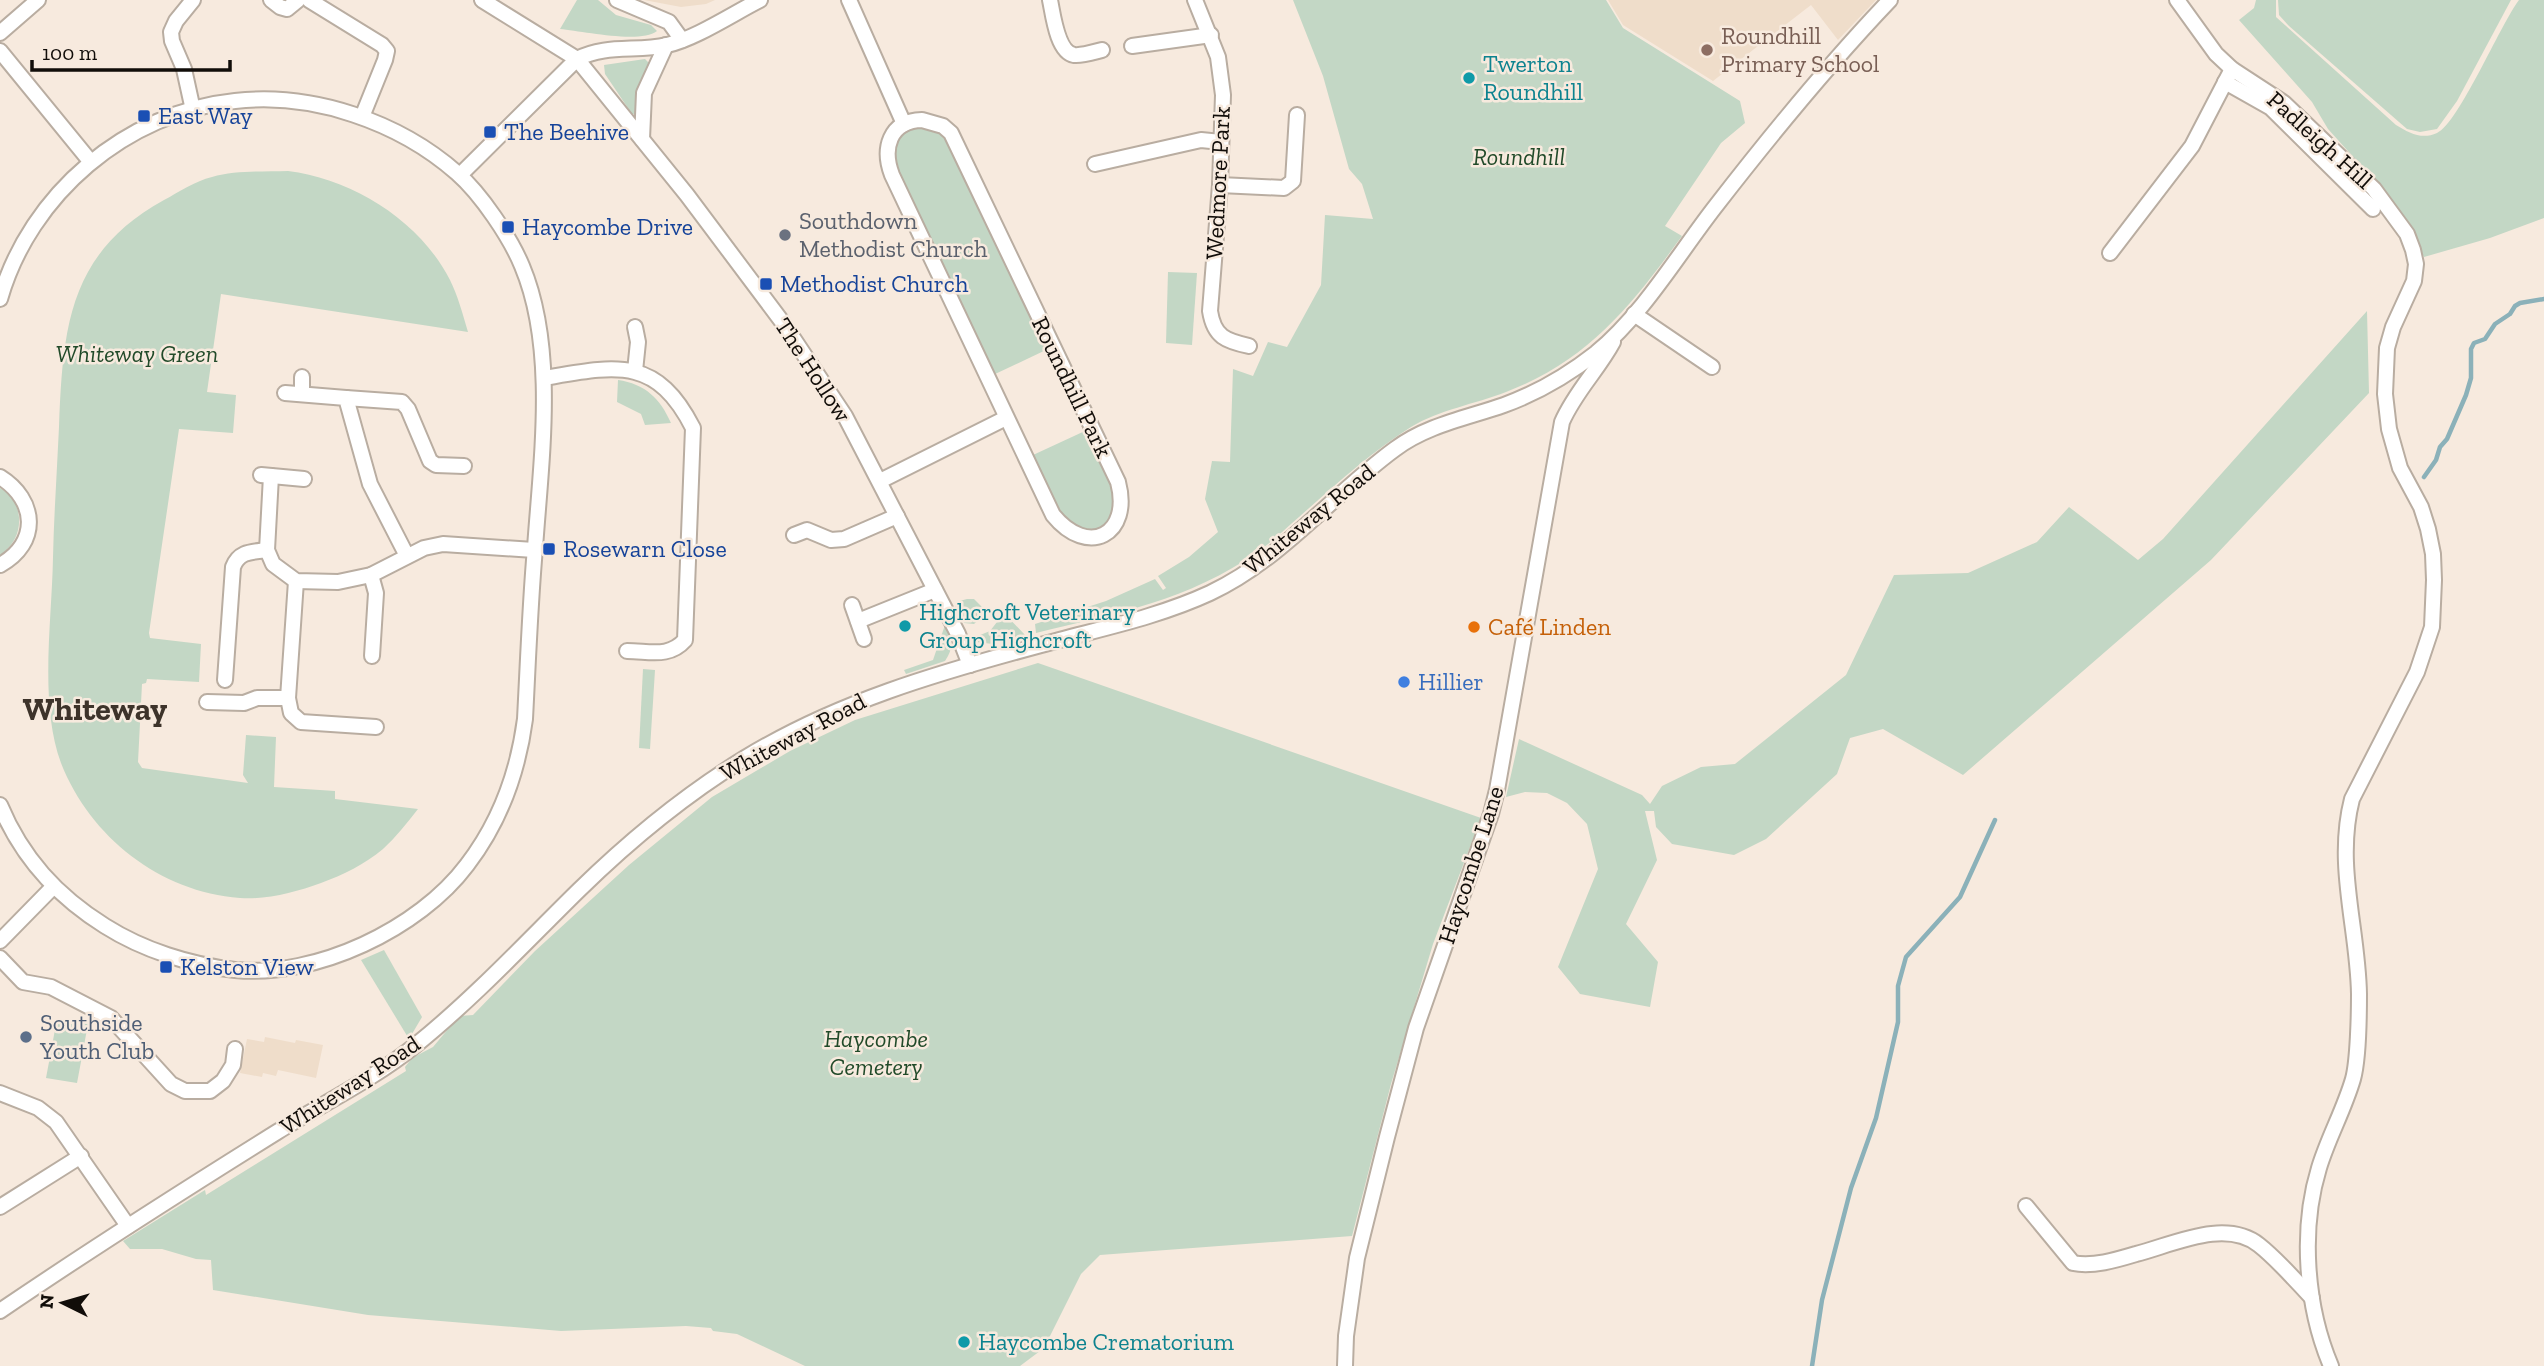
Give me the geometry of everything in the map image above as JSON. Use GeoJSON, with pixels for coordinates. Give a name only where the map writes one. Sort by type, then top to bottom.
{"type":"FeatureCollection","features":[{"type":"Feature","properties":{"kind":"street"},"geometry":{"type":"LineString","coordinates":[[0,33],[38,0]]}},
{"type":"Feature","properties":{"kind":"street"},"geometry":{"type":"LineString","coordinates":[[193,0],[176,21],[171,32],[184,69],[193,110]]}},
{"type":"Feature","properties":{"kind":"street"},"geometry":{"type":"LineString","coordinates":[[271,0],[287,9],[298,0]]}},
{"type":"Feature","properties":{"kind":"street"},"geometry":{"type":"LineString","coordinates":[[309,0],[382,45],[387,51],[362,117]]}},
{"type":"Feature","properties":{"kind":"street","name":"The Hollow"},"geometry":{"type":"LineString","coordinates":[[482,0],[577,59],[642,139],[807,356],[845,416],[880,481],[958,634],[970,665]]}},
{"type":"Feature","properties":{"kind":"street"},"geometry":{"type":"LineString","coordinates":[[617,0],[669,22],[682,40]]}},
{"type":"Feature","properties":{"kind":"street"},"geometry":{"type":"LineString","coordinates":[[460,175],[577,59],[593,51],[666,45],[682,40],[760,0]]}},
{"type":"Feature","properties":{"kind":"street"},"geometry":{"type":"LineString","coordinates":[[849,0],[904,124]]}},
{"type":"Feature","properties":{"kind":"street"},"geometry":{"type":"LineString","coordinates":[[1050,0],[1060,45],[1066,52],[1075,55],[1102,50]]}},
{"type":"Feature","properties":{"kind":"street","name":"Wedmore Park"},"geometry":{"type":"LineString","coordinates":[[1195,0],[1218,57],[1223,94],[1220,184],[1210,312],[1212,326],[1227,341],[1249,346]]}},
{"type":"Feature","properties":{"kind":"street","name":"Whiteway Road"},"geometry":{"type":"LineString","coordinates":[[0,1311],[128,1226],[383,1069],[419,1043],[527,943],[581,887],[650,826],[746,757],[793,731],[869,696],[970,665],[1155,616],[1217,590],[1280,548],[1328,505],[1414,437],[1531,394],[1564,375],[1594,354],[1634,314],[1777,129],[1890,0]]}},
{"type":"Feature","properties":{"kind":"street","name":"Padleigh Hill"},"geometry":{"type":"LineString","coordinates":[[2177,0],[2229,75],[2284,103],[2374,189],[2407,234],[2416,264],[2410,294],[2393,327],[2387,348],[2385,394],[2389,429],[2400,468],[2421,507],[2428,529],[2433,554],[2432,627],[2417,672],[2352,799],[2348,815],[2345,869],[2359,994],[2354,1075],[2319,1168],[2312,1201],[2308,1237],[2312,1298]]}},
{"type":"Feature","properties":{"kind":"street"},"geometry":{"type":"LineString","coordinates":[[1132,46],[1211,36]]}},
{"type":"Feature","properties":{"kind":"street"},"geometry":{"type":"LineString","coordinates":[[642,139],[644,93],[666,45]]}},
{"type":"Feature","properties":{"kind":"street"},"geometry":{"type":"LineString","coordinates":[[0,51],[90,161]]}},
{"type":"Feature","properties":{"kind":"street"},"geometry":{"type":"LineString","coordinates":[[2109,253],[2192,146],[2229,75],[2271,108],[2373,209]]}},
{"type":"Feature","properties":{"kind":"street"},"geometry":{"type":"LineString","coordinates":[[0,299],[13,263],[31,230],[68,183],[90,161],[157,121],[193,110],[253,99],[326,107],[362,117],[439,158],[460,175],[483,203],[521,263],[531,289],[544,378],[525,719],[515,775],[502,806],[468,864],[427,906],[398,927],[358,948],[328,959],[286,967],[236,970],[191,961],[150,949],[118,934],[84,913],[52,887],[28,856],[0,805]]}},
{"type":"Feature","properties":{"kind":"street"},"geometry":{"type":"LineString","coordinates":[[1220,184],[1284,188],[1293,181],[1297,115]]}},
{"type":"Feature","properties":{"kind":"street","name":"Roundhill Park"},"geometry":{"type":"LineString","coordinates":[[913,121],[933,122],[943,126],[951,134],[1118,482],[1122,510],[1113,527],[1099,537],[1077,536],[1065,529],[1053,515],[1006,418],[887,161],[887,146],[895,132],[904,124],[913,121]]}},
{"type":"Feature","properties":{"kind":"street"},"geometry":{"type":"LineString","coordinates":[[1095,164],[1201,140],[1221,142]]}},
{"type":"Feature","properties":{"kind":"street"},"geometry":{"type":"LineString","coordinates":[[1634,314],[1712,367]]}},
{"type":"Feature","properties":{"kind":"street"},"geometry":{"type":"LineString","coordinates":[[635,327],[638,342],[635,371]]}},
{"type":"Feature","properties":{"kind":"street","name":"Haycombe Lane"},"geometry":{"type":"LineString","coordinates":[[1345,1366],[1346,1336],[1357,1258],[1416,1028],[1497,790],[1562,422],[1569,407],[1605,358],[1619,331]]}},
{"type":"Feature","properties":{"kind":"street"},"geometry":{"type":"LineString","coordinates":[[544,378],[597,369],[635,371],[664,384],[682,405],[693,428],[685,640],[677,649],[668,653],[627,651]]}},
{"type":"Feature","properties":{"kind":"street"},"geometry":{"type":"LineString","coordinates":[[302,377],[302,394]]}},
{"type":"Feature","properties":{"kind":"street"},"geometry":{"type":"LineString","coordinates":[[285,393],[402,402],[408,409],[430,461],[436,465],[464,466]]}},
{"type":"Feature","properties":{"kind":"street"},"geometry":{"type":"LineString","coordinates":[[346,398],[370,484],[407,556]]}},
{"type":"Feature","properties":{"kind":"street"},"geometry":{"type":"LineString","coordinates":[[880,481],[1006,418]]}},
{"type":"Feature","properties":{"kind":"street"},"geometry":{"type":"LineString","coordinates":[[304,479],[266,476],[267,550],[274,564],[296,581],[338,582],[371,575],[424,548],[443,544],[534,550]]}},
{"type":"Feature","properties":{"kind":"street"},"geometry":{"type":"LineString","coordinates":[[0,477],[13,485],[24,500],[30,522],[23,545],[12,558],[0,565]]}},
{"type":"Feature","properties":{"kind":"street"},"geometry":{"type":"LineString","coordinates":[[794,535],[807,530],[831,540],[844,539],[897,516]]}},
{"type":"Feature","properties":{"kind":"street"},"geometry":{"type":"LineString","coordinates":[[225,680],[233,567],[236,558],[244,553],[267,550]]}},
{"type":"Feature","properties":{"kind":"street"},"geometry":{"type":"LineString","coordinates":[[371,575],[376,593],[372,656]]}},
{"type":"Feature","properties":{"kind":"street"},"geometry":{"type":"LineString","coordinates":[[296,581],[288,698],[291,713],[301,722],[376,727]]}},
{"type":"Feature","properties":{"kind":"street"},"geometry":{"type":"LineString","coordinates":[[858,621],[935,590]]}},
{"type":"Feature","properties":{"kind":"street"},"geometry":{"type":"LineString","coordinates":[[852,605],[864,639]]}},
{"type":"Feature","properties":{"kind":"street"},"geometry":{"type":"LineString","coordinates":[[373,640],[389,641]]}},
{"type":"Feature","properties":{"kind":"street"},"geometry":{"type":"LineString","coordinates":[[207,702],[244,703],[257,698],[288,698]]}},
{"type":"Feature","properties":{"kind":"street"},"geometry":{"type":"LineString","coordinates":[[0,941],[52,887]]}},
{"type":"Feature","properties":{"kind":"street"},"geometry":{"type":"LineString","coordinates":[[0,958],[23,982],[51,987],[111,1017],[171,1084],[185,1091],[210,1091],[223,1081],[233,1066],[235,1049]]}},
{"type":"Feature","properties":{"kind":"street"},"geometry":{"type":"LineString","coordinates":[[0,1093],[38,1108],[55,1122],[128,1226]]}},
{"type":"Feature","properties":{"kind":"street"},"geometry":{"type":"LineString","coordinates":[[0,1207],[81,1156]]}},
{"type":"Feature","properties":{"kind":"street"},"geometry":{"type":"LineString","coordinates":[[2026,1206],[2073,1263],[2082,1265],[2113,1260],[2201,1237],[2235,1233],[2258,1244],[2312,1298],[2325,1352],[2332,1366]]}},
{"type":"Feature","properties":{"kind":"shaded area"},"geometry":{"type":"Polygon","coordinates":[[[644,0],[715,0],[706,4],[681,7],[644,0]]]}},
{"type":"Feature","properties":{"kind":"shaded area","name":"Roundhill Primary School"},"geometry":{"type":"Polygon","coordinates":[[[1608,0],[1876,0],[1838,40],[1811,5],[1713,81],[1623,25],[1608,0]]]}},
{"type":"Feature","properties":{"kind":"shaded area"},"geometry":{"type":"Polygon","coordinates":[[[265,1037],[323,1045],[316,1078],[278,1070],[276,1076],[263,1073],[262,1077],[240,1073],[247,1039],[264,1042],[265,1037]]]}},
{"type":"Feature","properties":{"kind":"green space"},"geometry":{"type":"Polygon","coordinates":[[[577,0],[598,0],[616,15],[651,25],[657,31],[649,35],[625,37],[560,29],[577,0]]]}},
{"type":"Feature","properties":{"kind":"green space","name":"Roundhill"},"geometry":{"type":"Polygon","coordinates":[[[1293,0],[1606,0],[1623,28],[1740,101],[1745,123],[1721,143],[1665,226],[1682,236],[1626,308],[1585,347],[1535,379],[1411,427],[1353,470],[1264,547],[1206,582],[1151,603],[1036,633],[1035,624],[1106,601],[1155,579],[1163,590],[1166,588],[1158,576],[1189,557],[1218,532],[1205,499],[1212,461],[1230,462],[1233,369],[1253,376],[1268,342],[1287,347],[1321,285],[1325,215],[1373,219],[1362,184],[1349,169],[1323,76],[1293,0]]]}},
{"type":"Feature","properties":{"kind":"green space"},"geometry":{"type":"Polygon","coordinates":[[[2256,0],[2276,0],[2276,17],[2396,125],[2411,133],[2426,136],[2437,133],[2456,112],[2519,0],[2544,0],[2544,218],[2490,238],[2424,257],[2375,181],[2328,129],[2312,102],[2239,20],[2254,8],[2256,0]]]}},
{"type":"Feature","properties":{"kind":"green space"},"geometry":{"type":"Polygon","coordinates":[[[2278,0],[2511,0],[2457,101],[2437,129],[2420,132],[2407,129],[2289,26],[2279,15],[2278,0]]]}},
{"type":"Feature","properties":{"kind":"green space"},"geometry":{"type":"Polygon","coordinates":[[[645,59],[650,64],[637,92],[635,114],[632,114],[605,74],[604,65],[645,59]]]}},
{"type":"Feature","properties":{"kind":"green space"},"geometry":{"type":"Polygon","coordinates":[[[916,126],[934,130],[949,142],[1048,349],[993,375],[892,165],[892,156],[899,136],[916,126]]]}},
{"type":"Feature","properties":{"kind":"green space","name":"Whiteway Green"},"geometry":{"type":"Polygon","coordinates":[[[288,171],[337,183],[360,193],[403,222],[421,239],[450,280],[468,332],[221,294],[207,392],[236,395],[233,433],[179,429],[149,633],[150,638],[201,644],[199,682],[147,679],[146,683],[142,684],[138,762],[142,768],[248,783],[243,775],[246,735],[276,737],[274,787],[335,791],[335,799],[418,809],[383,849],[346,873],[271,897],[240,898],[211,894],[182,885],[131,856],[109,837],[90,814],[61,763],[50,714],[48,661],[61,391],[69,326],[77,296],[90,269],[108,244],[132,221],[199,181],[231,173],[288,171]]]}},
{"type":"Feature","properties":{"kind":"green space"},"geometry":{"type":"Polygon","coordinates":[[[1168,272],[1197,273],[1192,345],[1166,343],[1168,272]]]}},
{"type":"Feature","properties":{"kind":"green space"},"geometry":{"type":"Polygon","coordinates":[[[2367,311],[2369,393],[2211,560],[1963,775],[1883,729],[1850,738],[1837,774],[1766,839],[1734,855],[1672,844],[1656,827],[1654,811],[1645,811],[1657,860],[1626,924],[1658,962],[1650,1007],[1580,994],[1558,967],[1598,869],[1587,824],[1567,803],[1547,793],[1525,792],[1506,797],[1519,739],[1642,795],[1650,804],[1662,786],[1701,767],[1735,764],[1846,675],[1894,575],[1968,573],[2037,542],[2069,507],[2138,560],[2163,539],[2367,311]]]}},
{"type":"Feature","properties":{"kind":"green space"},"geometry":{"type":"Polygon","coordinates":[[[618,380],[636,385],[651,394],[662,406],[671,423],[645,425],[641,414],[617,402],[618,380]]]}},
{"type":"Feature","properties":{"kind":"green space"},"geometry":{"type":"Polygon","coordinates":[[[1087,430],[1115,492],[1115,501],[1112,515],[1104,525],[1082,531],[1064,518],[1033,455],[1087,430]]]}},
{"type":"Feature","properties":{"kind":"green space"},"geometry":{"type":"Polygon","coordinates":[[[0,488],[14,503],[19,521],[14,540],[0,555],[0,488]]]}},
{"type":"Feature","properties":{"kind":"green space"},"geometry":{"type":"Polygon","coordinates":[[[974,599],[982,607],[981,618],[974,624],[964,623],[955,606],[956,602],[974,599]]]}},
{"type":"Feature","properties":{"kind":"green space"},"geometry":{"type":"Polygon","coordinates":[[[1004,613],[1026,636],[993,644],[976,642],[973,638],[990,631],[1004,613]]]}},
{"type":"Feature","properties":{"kind":"green space"},"geometry":{"type":"Polygon","coordinates":[[[945,625],[951,643],[945,661],[906,674],[904,670],[933,660],[945,625]]]}},
{"type":"Feature","properties":{"kind":"green space","name":"Haycombe Cemetery"},"geometry":{"type":"Polygon","coordinates":[[[1038,663],[1481,818],[1433,944],[1391,1084],[1352,1236],[1100,1255],[1081,1274],[1044,1348],[1020,1366],[805,1366],[737,1334],[713,1331],[711,1328],[686,1326],[561,1331],[368,1315],[213,1290],[211,1260],[196,1259],[162,1249],[130,1249],[123,1241],[205,1190],[206,1195],[406,1071],[405,1067],[412,1058],[433,1047],[459,1016],[473,1015],[535,951],[629,865],[712,797],[790,751],[855,720],[1038,663]]]}},
{"type":"Feature","properties":{"kind":"green space"},"geometry":{"type":"Polygon","coordinates":[[[643,669],[655,670],[650,749],[639,748],[643,669]]]}},
{"type":"Feature","properties":{"kind":"green space"},"geometry":{"type":"Polygon","coordinates":[[[384,950],[422,1017],[409,1039],[361,960],[384,950]]]}},
{"type":"Feature","properties":{"kind":"green space"},"geometry":{"type":"Polygon","coordinates":[[[57,1019],[88,1024],[77,1083],[46,1078],[57,1019]]]}},
{"type":"Feature","properties":{"kind":"waterway"},"geometry":{"type":"LineString","coordinates":[[2424,477],[2447,439],[2466,395],[2471,378],[2471,349],[2474,343],[2485,339],[2495,324],[2510,314],[2515,306],[2544,299]]}},
{"type":"Feature","properties":{"kind":"waterway"},"geometry":{"type":"LineString","coordinates":[[1812,1366],[1822,1300],[1851,1188],[1876,1118],[1898,1022],[1898,986],[1906,957],[1960,897],[1995,820]]}},
{"type":"Feature","properties":{"kind":"place","name":"Roundhill Primary School"},"geometry":{"type":"Point","coordinates":[1707,50]}},
{"type":"Feature","properties":{"kind":"place","name":"Twerton Roundhill"},"geometry":{"type":"Point","coordinates":[1469,78]}},
{"type":"Feature","properties":{"kind":"place","name":"East Way"},"geometry":{"type":"Point","coordinates":[144,116]}},
{"type":"Feature","properties":{"kind":"place","name":"The Beehive"},"geometry":{"type":"Point","coordinates":[490,132]}},
{"type":"Feature","properties":{"kind":"place","name":"Haycombe Drive"},"geometry":{"type":"Point","coordinates":[508,227]}},
{"type":"Feature","properties":{"kind":"place","name":"Southdown Methodist Church"},"geometry":{"type":"Point","coordinates":[785,235]}},
{"type":"Feature","properties":{"kind":"place","name":"Methodist Church"},"geometry":{"type":"Point","coordinates":[766,284]}},
{"type":"Feature","properties":{"kind":"place","name":"Rosewarn Close"},"geometry":{"type":"Point","coordinates":[549,549]}},
{"type":"Feature","properties":{"kind":"place","name":"Highcroft Veterinary Group Highcroft"},"geometry":{"type":"Point","coordinates":[905,626]}},
{"type":"Feature","properties":{"kind":"place","name":"Café Linden"},"geometry":{"type":"Point","coordinates":[1474,627]}},
{"type":"Feature","properties":{"kind":"place","name":"Hillier"},"geometry":{"type":"Point","coordinates":[1404,682]}},
{"type":"Feature","properties":{"kind":"place","name":"Kelston View"},"geometry":{"type":"Point","coordinates":[166,967]}},
{"type":"Feature","properties":{"kind":"place","name":"Southside Youth Club"},"geometry":{"type":"Point","coordinates":[26,1037]}},
{"type":"Feature","properties":{"kind":"place","name":"Haycombe Crematorium"},"geometry":{"type":"Point","coordinates":[964,1342]}},
{"type":"Feature","properties":{"kind":"district","name":"Whiteway"},"geometry":{"type":"Point","coordinates":[95,709]}}]}
